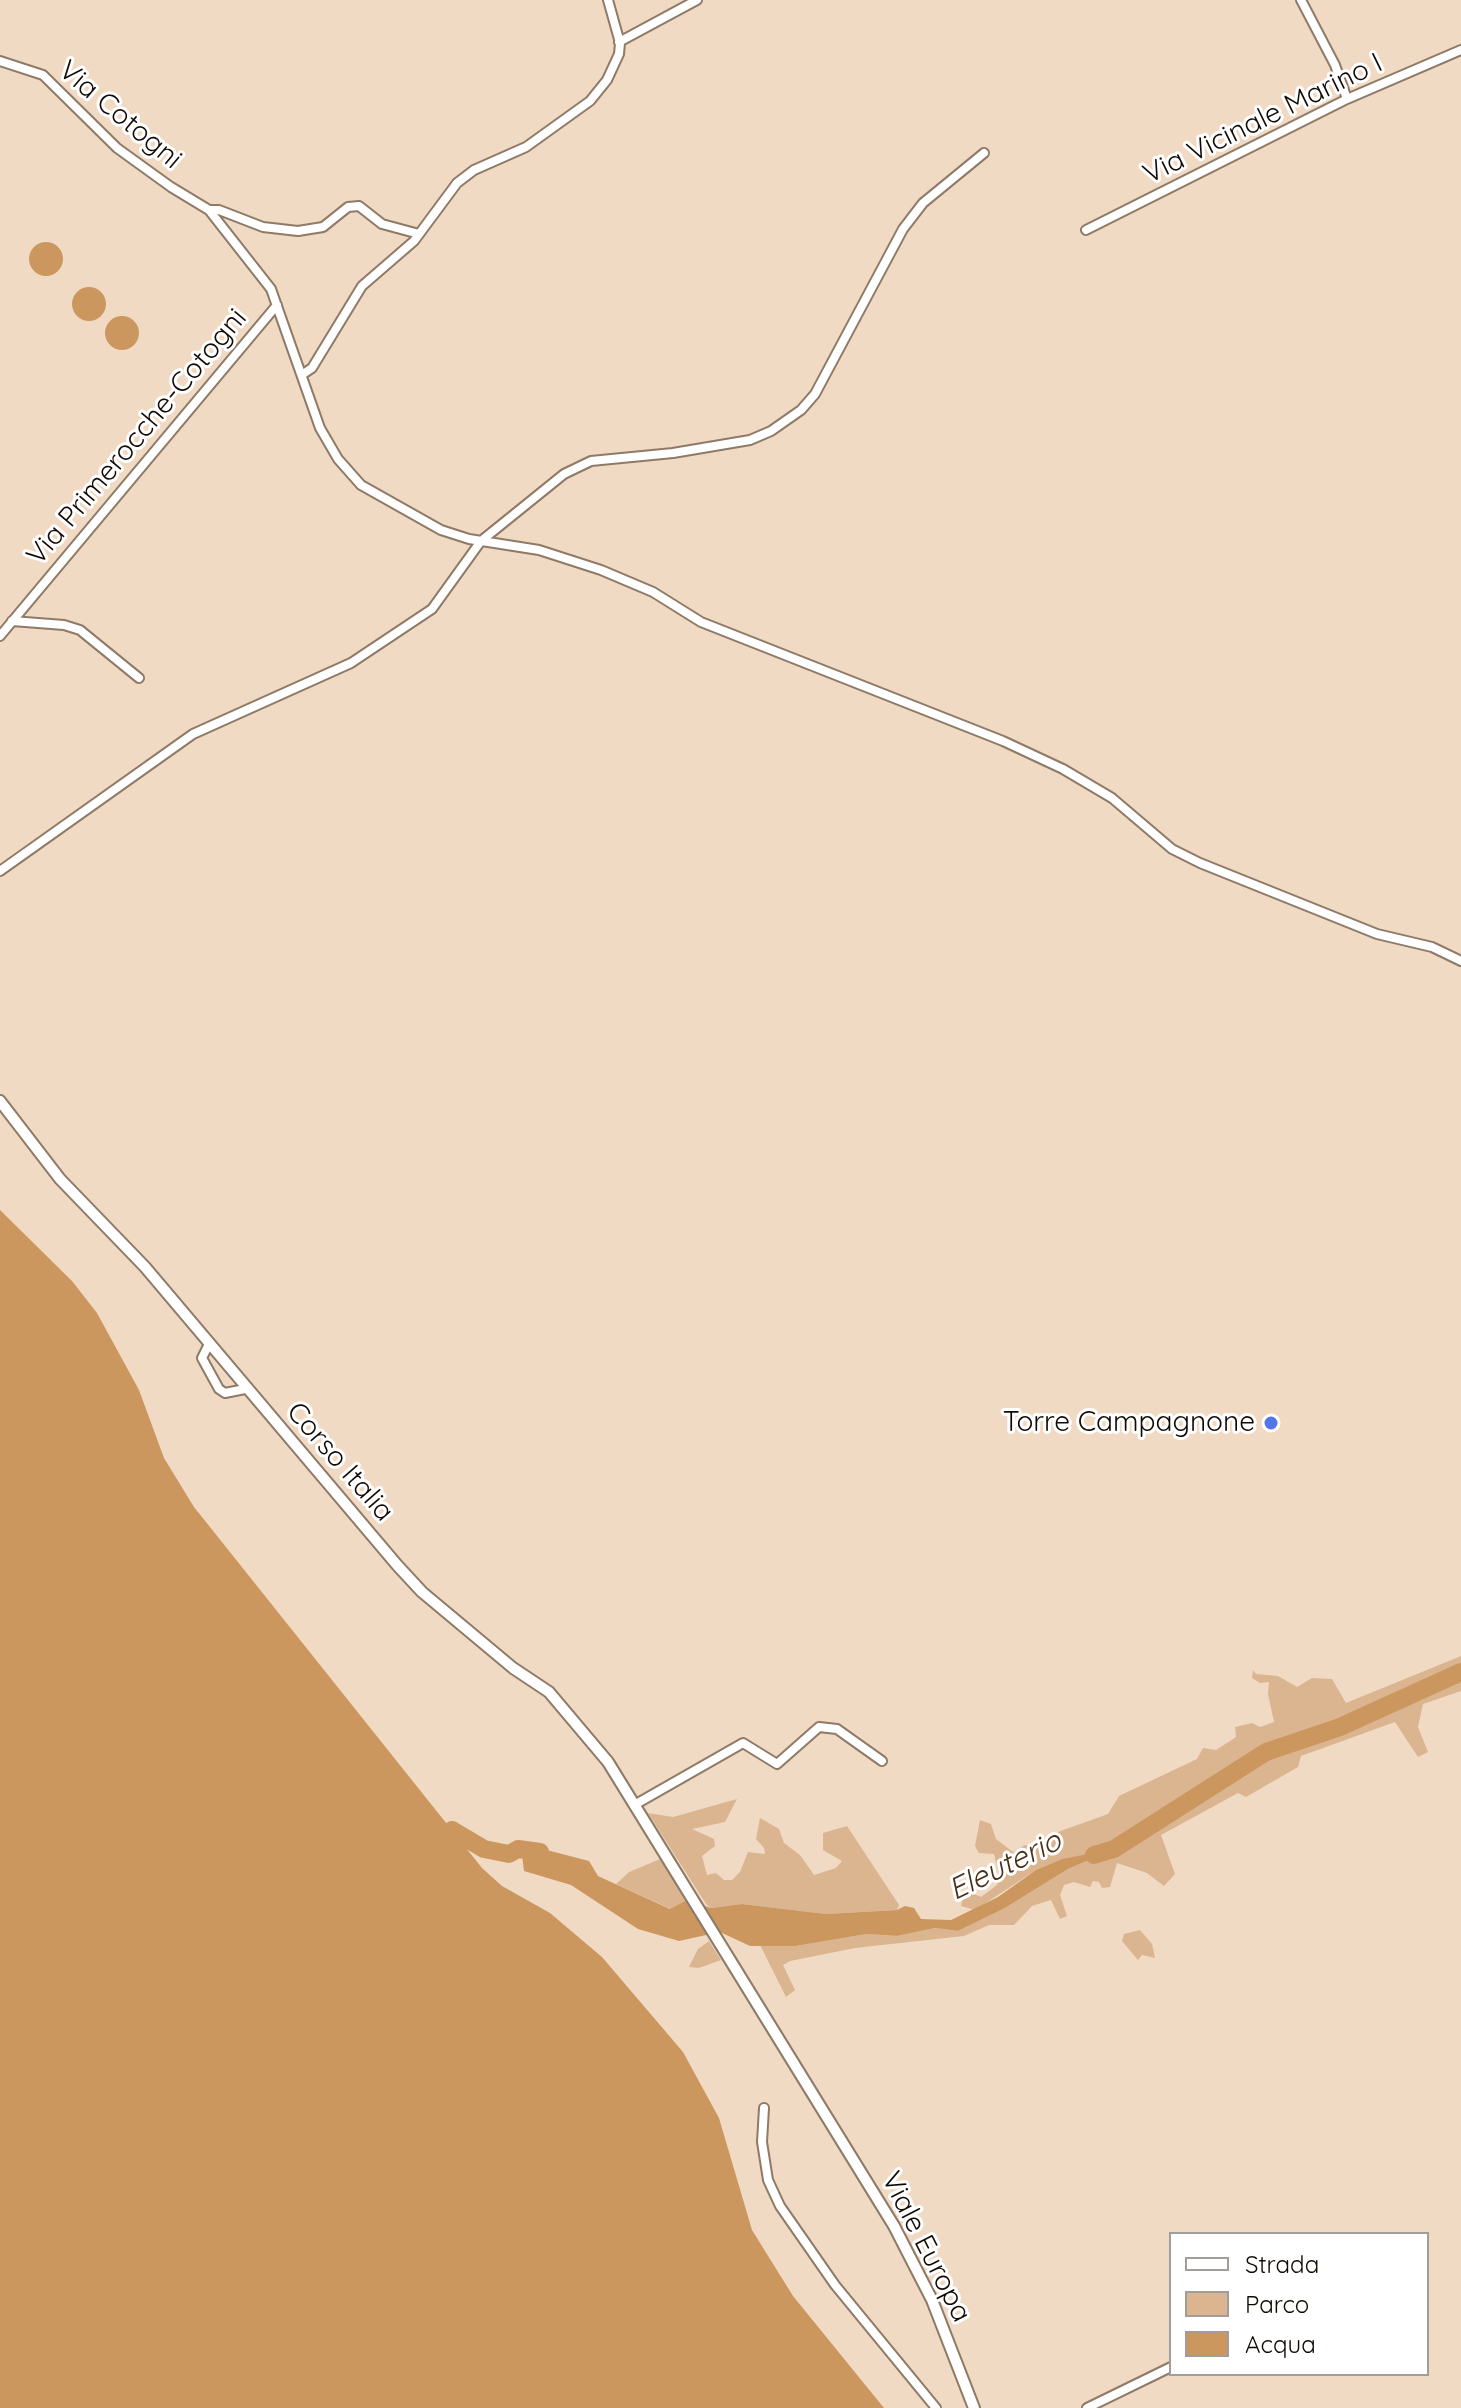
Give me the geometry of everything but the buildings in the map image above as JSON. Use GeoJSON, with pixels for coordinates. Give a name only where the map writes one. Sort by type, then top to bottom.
{"type":"FeatureCollection","features":[{"type":"Feature","properties":{"kind":"street"},"geometry":{"type":"LineString","coordinates":[[303,374],[312,368],[362,286],[419,234],[464,178],[534,142],[590,101],[607,80],[619,54],[608,0]]}},
{"type":"Feature","properties":{"kind":"street"},"geometry":{"type":"LineString","coordinates":[[619,42],[697,0]]}},
{"type":"Feature","properties":{"kind":"street"},"geometry":{"type":"LineString","coordinates":[[1301,0],[1335,65],[1347,99]]}},
{"type":"Feature","properties":{"kind":"street","name":"Via Vicinale Marino I"},"geometry":{"type":"LineString","coordinates":[[1086,230],[1347,99],[1461,50]]}},
{"type":"Feature","properties":{"kind":"street","name":"Via Cotogni"},"geometry":{"type":"LineString","coordinates":[[0,61],[43,75],[117,148],[209,210],[271,289],[320,428],[338,459],[361,485],[441,530],[481,541],[539,550],[601,570],[653,592],[701,622],[1003,741],[1063,769],[1112,798],[1172,849],[1200,863],[1377,934],[1432,947],[1461,961]]}},
{"type":"Feature","properties":{"kind":"street"},"geometry":{"type":"LineString","coordinates":[[0,871],[193,734],[351,663],[432,609],[481,541],[564,474],[591,461],[661,455],[750,440],[771,431],[801,410],[815,394],[903,229],[923,203],[984,153]]}},
{"type":"Feature","properties":{"kind":"street"},"geometry":{"type":"LineString","coordinates":[[209,210],[219,210],[263,227],[298,231],[323,227],[348,207],[359,206],[382,224],[419,234]]}},
{"type":"Feature","properties":{"kind":"street","name":"Via Primerocche-Cotogni"},"geometry":{"type":"LineString","coordinates":[[0,636],[277,305]]}},
{"type":"Feature","properties":{"kind":"street"},"geometry":{"type":"LineString","coordinates":[[12,621],[64,625],[80,630],[139,678]]}},
{"type":"Feature","properties":{"kind":"street","name":"Corso Italia"},"geometry":{"type":"LineString","coordinates":[[0,1101],[60,1179],[145,1267],[208,1346],[422,1592],[513,1668],[549,1692],[608,1762],[658,1838]]}},
{"type":"Feature","properties":{"kind":"street"},"geometry":{"type":"LineString","coordinates":[[208,1346],[202,1358],[219,1389],[225,1393],[245,1389]]}},
{"type":"Feature","properties":{"kind":"street"},"geometry":{"type":"LineString","coordinates":[[636,1804],[743,1743],[777,1764],[819,1727],[837,1729],[882,1761]]}},
{"type":"Feature","properties":{"kind":"street","name":"Viale Europa"},"geometry":{"type":"LineString","coordinates":[[658,1838],[919,2273],[974,2408]]}},
{"type":"Feature","properties":{"kind":"street"},"geometry":{"type":"LineString","coordinates":[[764,2108],[762,2142],[768,2180],[780,2206],[835,2285],[936,2408]]}},
{"type":"Feature","properties":{"kind":"street"},"geometry":{"type":"LineString","coordinates":[[1087,2408],[1169,2368]]}},
{"type":"Feature","properties":{"kind":"green space"},"geometry":{"type":"Polygon","coordinates":[[[1461,1656],[1461,1691],[1423,1704],[1418,1727],[1428,1752],[1418,1757],[1395,1722],[1301,1756],[1298,1767],[1246,1797],[1238,1793],[1161,1835],[1175,1874],[1164,1886],[1147,1873],[1117,1863],[1110,1887],[1102,1888],[1099,1882],[1093,1881],[1090,1887],[1074,1882],[1064,1885],[1060,1895],[1067,1916],[1060,1919],[1051,1900],[1032,1906],[1014,1925],[989,1925],[964,1936],[855,1948],[790,1961],[783,1965],[795,1990],[786,1997],[760,1945],[796,1946],[867,1934],[897,1936],[935,1928],[958,1931],[1005,1908],[1068,1869],[1109,1851],[1062,1859],[1036,1870],[975,1910],[961,1906],[965,1890],[981,1897],[997,1885],[999,1875],[994,1854],[979,1853],[975,1846],[980,1820],[991,1824],[996,1839],[1013,1852],[1025,1845],[1036,1846],[1055,1833],[1108,1814],[1119,1796],[1197,1759],[1203,1748],[1216,1750],[1236,1737],[1235,1727],[1252,1723],[1260,1727],[1274,1722],[1268,1694],[1269,1682],[1260,1683],[1252,1678],[1253,1670],[1256,1674],[1278,1676],[1297,1687],[1312,1678],[1332,1679],[1346,1703],[1461,1656]]]}},
{"type":"Feature","properties":{"kind":"green space"},"geometry":{"type":"Polygon","coordinates":[[[737,1799],[725,1822],[692,1829],[714,1839],[715,1846],[702,1856],[707,1875],[716,1873],[724,1880],[732,1880],[740,1872],[748,1852],[765,1854],[756,1839],[760,1818],[779,1829],[784,1843],[800,1855],[814,1875],[836,1868],[842,1861],[823,1850],[823,1833],[847,1826],[899,1905],[897,1910],[826,1914],[742,1904],[711,1908],[648,1813],[673,1817],[737,1799]]]}},
{"type":"Feature","properties":{"kind":"green space"},"geometry":{"type":"Polygon","coordinates":[[[660,1859],[687,1900],[671,1909],[616,1884],[629,1872],[660,1859]]]}},
{"type":"Feature","properties":{"kind":"green space"},"geometry":{"type":"Polygon","coordinates":[[[1140,1930],[1152,1944],[1155,1958],[1142,1955],[1138,1960],[1122,1941],[1124,1934],[1140,1930]]]}},
{"type":"Feature","properties":{"kind":"green space"},"geometry":{"type":"Polygon","coordinates":[[[709,1941],[721,1960],[699,1968],[689,1967],[698,1949],[709,1941]]]}},
{"type":"Feature","properties":{"kind":"water"},"geometry":{"type":"Polygon","coordinates":[[[46,242],[58,247],[63,259],[58,271],[46,276],[34,271],[29,259],[34,247],[46,242]]]}},
{"type":"Feature","properties":{"kind":"water"},"geometry":{"type":"Polygon","coordinates":[[[89,287],[101,292],[106,304],[101,316],[89,321],[77,316],[72,304],[77,292],[89,287]]]}},
{"type":"Feature","properties":{"kind":"water"},"geometry":{"type":"Polygon","coordinates":[[[122,316],[134,321],[139,333],[134,345],[122,350],[110,345],[105,333],[110,321],[122,316]]]}},
{"type":"Feature","properties":{"kind":"water"},"geometry":{"type":"Polygon","coordinates":[[[0,1210],[72,1281],[97,1313],[139,1390],[164,1458],[194,1507],[482,1868],[502,1886],[550,1913],[602,1957],[683,2052],[719,2118],[752,2230],[793,2296],[884,2408],[0,2408],[0,1210]]]}},
{"type":"Feature","properties":{"kind":"water"},"geometry":{"type":"Polygon","coordinates":[[[539,1848],[589,1861],[598,1876],[670,1909],[687,1900],[711,1908],[742,1904],[826,1914],[897,1910],[905,1906],[914,1908],[921,1919],[951,1920],[998,1897],[1036,1870],[1062,1859],[1114,1849],[1068,1869],[1005,1908],[958,1931],[935,1928],[897,1936],[867,1934],[796,1946],[750,1946],[720,1932],[679,1941],[638,1929],[571,1885],[524,1871],[522,1855],[515,1852],[539,1848]]]}},
{"type":"Feature","properties":{"kind":"waterway","name":"Eleuterio"},"geometry":{"type":"LineString","coordinates":[[1094,1855],[1114,1849],[1266,1752],[1340,1727],[1461,1672]]}},
{"type":"Feature","properties":{"kind":"waterway","name":"Eleuterio"},"geometry":{"type":"LineString","coordinates":[[452,1830],[484,1849],[509,1854],[518,1849],[540,1852]]}},
{"type":"Feature","properties":{"kind":"place","name":"Torre Campagnone"},"geometry":{"type":"Point","coordinates":[1271,1423]}}]}
